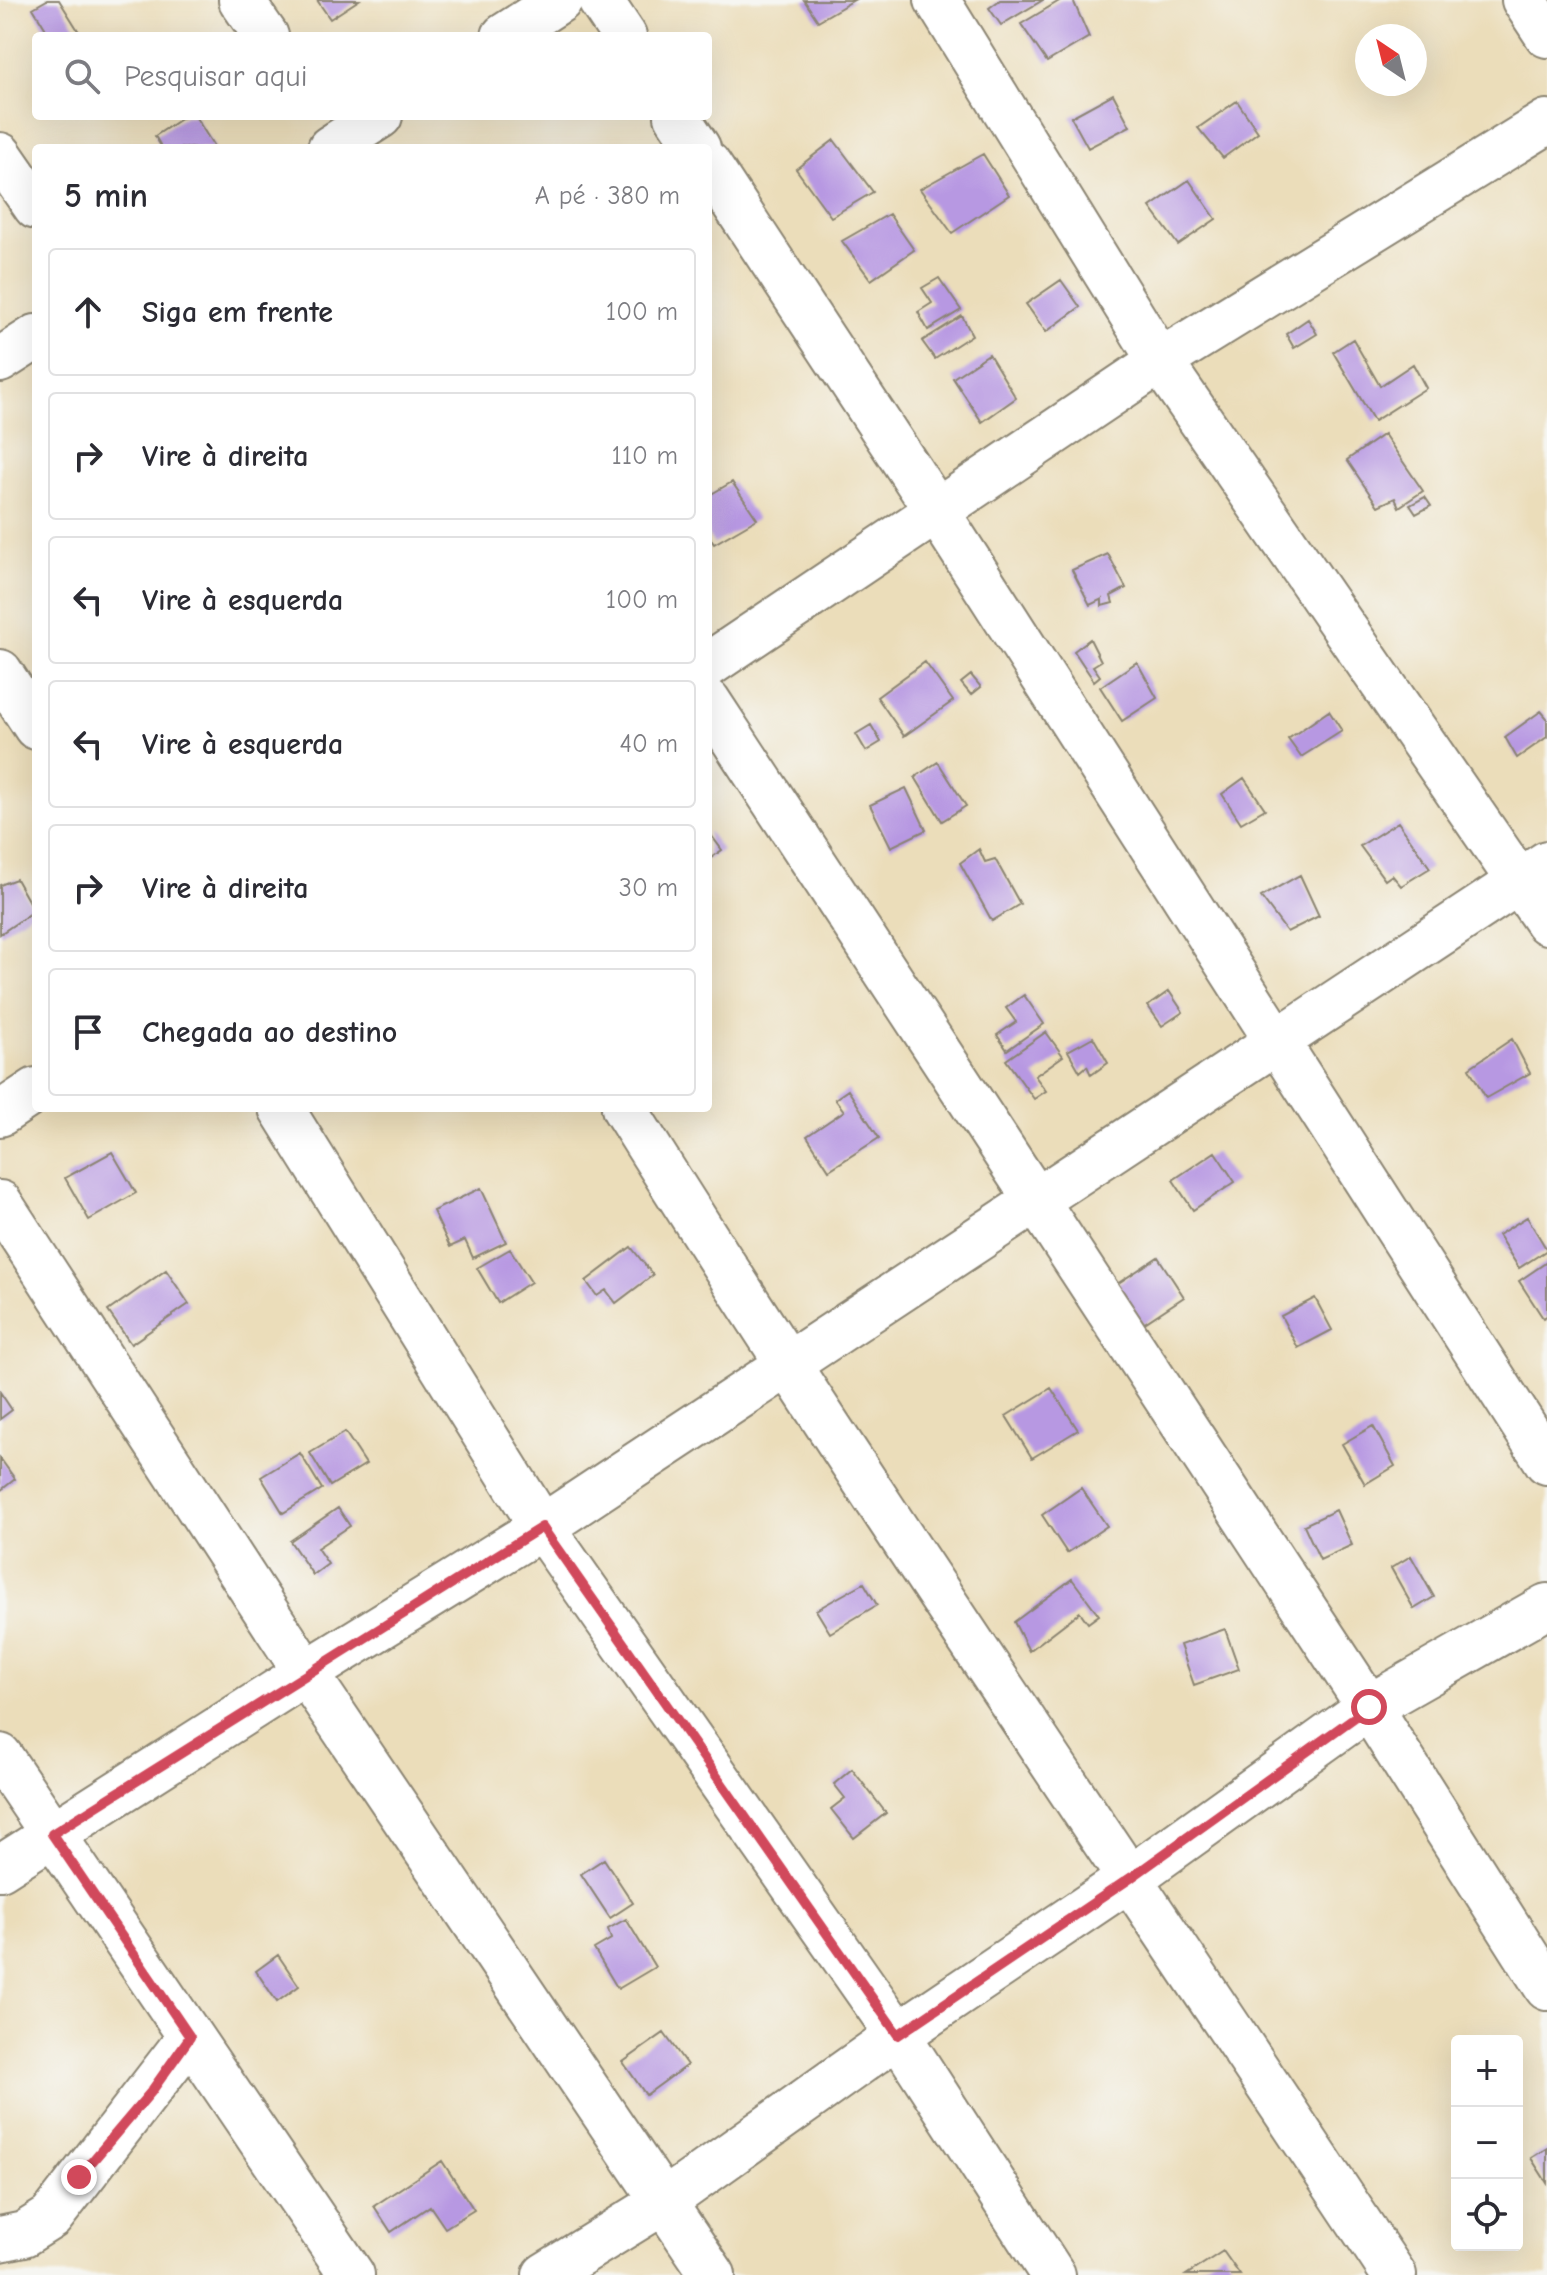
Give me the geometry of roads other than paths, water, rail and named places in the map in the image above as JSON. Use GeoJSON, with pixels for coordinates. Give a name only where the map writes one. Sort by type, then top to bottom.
{"type":"FeatureCollection","features":[{"type":"Feature","properties":{"kind":"street"},"geometry":{"type":"LineString","coordinates":[[241,0],[263,32]]}},
{"type":"Feature","properties":{"kind":"street"},"geometry":{"type":"LineString","coordinates":[[510,32],[560,0]]}},
{"type":"Feature","properties":{"kind":"street"},"geometry":{"type":"LineString","coordinates":[[600,0],[621,32]]}},
{"type":"Feature","properties":{"kind":"street"},"geometry":{"type":"LineString","coordinates":[[937,0],[1160,361],[1533,872],[1547,922]]}},
{"type":"Feature","properties":{"kind":"street"},"geometry":{"type":"LineString","coordinates":[[1524,0],[1547,35]]}},
{"type":"Feature","properties":{"kind":"street"},"geometry":{"type":"LineString","coordinates":[[334,138],[372,120]]}},
{"type":"Feature","properties":{"kind":"street"},"geometry":{"type":"LineString","coordinates":[[680,120],[695,144]]}},
{"type":"Feature","properties":{"kind":"street"},"geometry":{"type":"LineString","coordinates":[[712,662],[1160,361],[1547,122]]}},
{"type":"Feature","properties":{"kind":"street"},"geometry":{"type":"LineString","coordinates":[[0,155],[32,201]]}},
{"type":"Feature","properties":{"kind":"street"},"geometry":{"type":"LineString","coordinates":[[712,170],[938,513],[1547,1462]]}},
{"type":"Feature","properties":{"kind":"street"},"geometry":{"type":"LineString","coordinates":[[0,360],[32,340]]}},
{"type":"Feature","properties":{"kind":"street"},"geometry":{"type":"LineString","coordinates":[[0,672],[32,721]]}},
{"type":"Feature","properties":{"kind":"street"},"geometry":{"type":"LineString","coordinates":[[712,707],[1369,1707],[1547,1988]]}},
{"type":"Feature","properties":{"kind":"street"},"geometry":{"type":"LineString","coordinates":[[0,1868],[542,1527],[1533,872]]}},
{"type":"Feature","properties":{"kind":"street"},"geometry":{"type":"LineString","coordinates":[[0,1114],[32,1093]]}},
{"type":"Feature","properties":{"kind":"street"},"geometry":{"type":"LineString","coordinates":[[283,1112],[542,1527],[898,2035],[1053,2275]]}},
{"type":"Feature","properties":{"kind":"street"},"geometry":{"type":"LineString","coordinates":[[627,1112],[785,1365],[1132,1877],[1394,2275]]}},
{"type":"Feature","properties":{"kind":"street"},"geometry":{"type":"LineString","coordinates":[[0,1203],[306,1673],[713,2275]]}},
{"type":"Feature","properties":{"kind":"street"},"geometry":{"type":"LineString","coordinates":[[545,2275],[665,2201],[898,2035],[1132,1877],[1369,1707],[1547,1606]]}},
{"type":"Feature","properties":{"kind":"street"},"geometry":{"type":"LineString","coordinates":[[0,1756],[352,2275]]}},
{"type":"Feature","properties":{"kind":"street"},"geometry":{"type":"LineString","coordinates":[[0,2239],[24,2234],[51,2217],[190,2037]]}}]}
